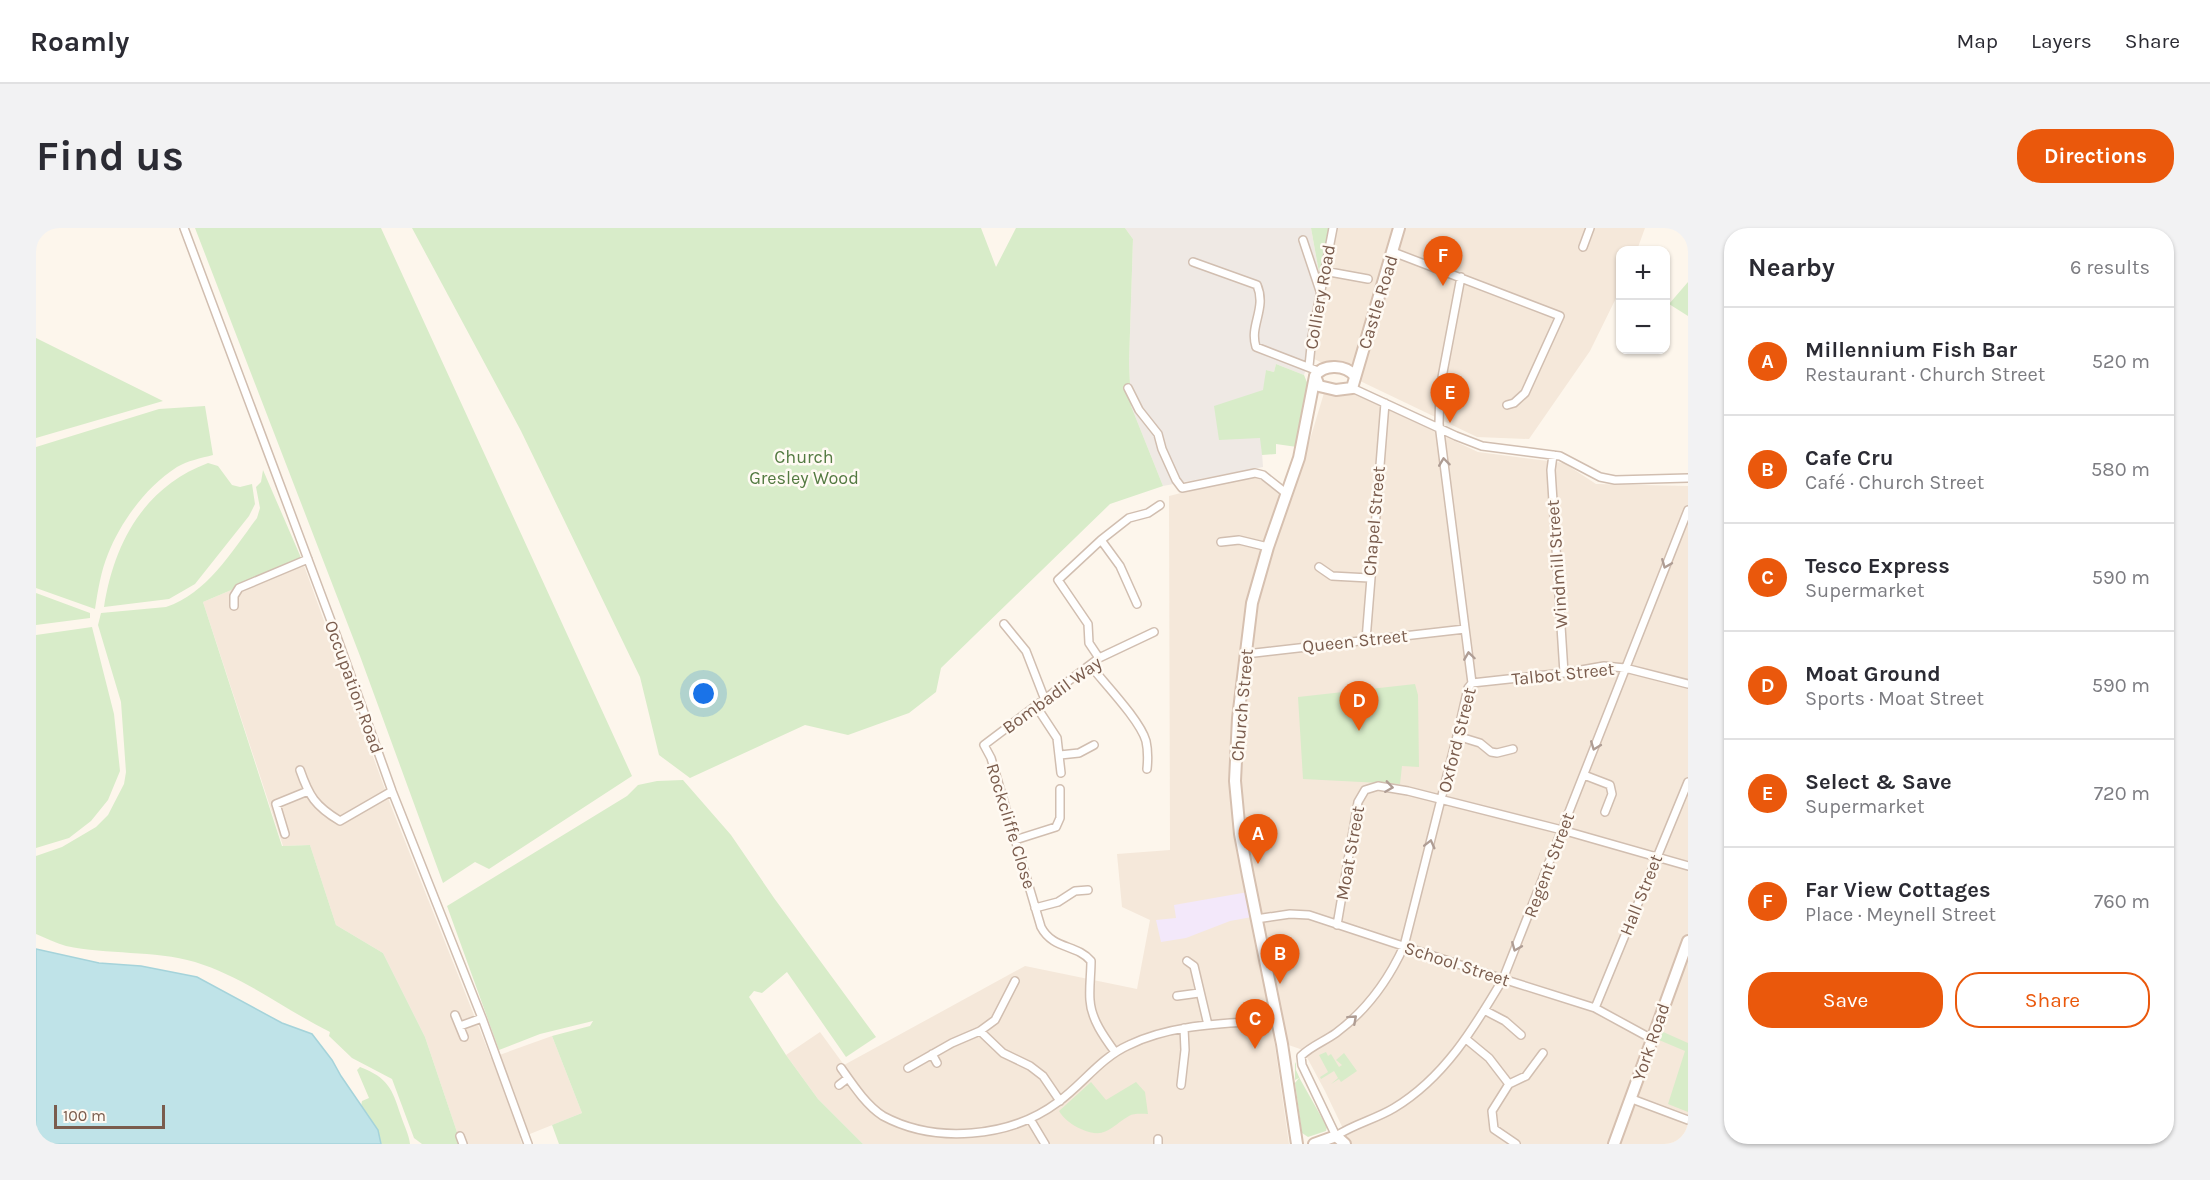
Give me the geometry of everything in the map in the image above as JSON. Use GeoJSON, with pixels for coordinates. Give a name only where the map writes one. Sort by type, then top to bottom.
{"type":"FeatureCollection","features":[{"type":"Feature","properties":{"kind":"street","name":"Occupation Road"},"geometry":{"type":"LineString","coordinates":[[184,228],[392,791],[482,1018],[528,1144]]}},
{"type":"Feature","properties":{"kind":"street","name":"Colliery Road"},"geometry":{"type":"LineString","coordinates":[[1314,371],[1320,292],[1333,228]]}},
{"type":"Feature","properties":{"kind":"street","name":"Castle Road"},"geometry":{"type":"LineString","coordinates":[[1353,388],[1399,228]]}},
{"type":"Feature","properties":{"kind":"street"},"geometry":{"type":"LineString","coordinates":[[1583,247],[1590,228]]}},
{"type":"Feature","properties":{"kind":"street"},"geometry":{"type":"LineString","coordinates":[[1303,240],[1320,292]]}},
{"type":"Feature","properties":{"kind":"street"},"geometry":{"type":"LineString","coordinates":[[1393,252],[1560,316],[1526,393],[1514,403],[1507,405]]}},
{"type":"Feature","properties":{"kind":"street"},"geometry":{"type":"LineString","coordinates":[[1193,262],[1257,285],[1262,297],[1253,338],[1256,347],[1314,371],[1334,367],[1352,372],[1355,376]]}},
{"type":"Feature","properties":{"kind":"street"},"geometry":{"type":"LineString","coordinates":[[1324,271],[1368,279]]}},
{"type":"Feature","properties":{"kind":"street","name":"Oxford Street"},"geometry":{"type":"LineString","coordinates":[[1336,1136],[1302,1065],[1301,1056],[1339,1031],[1366,1007],[1393,971],[1404,946],[1467,688],[1473,683],[1440,429],[1440,388],[1461,277]]}},
{"type":"Feature","properties":{"kind":"street"},"geometry":{"type":"LineString","coordinates":[[1314,371],[1315,381],[1319,386],[1353,388],[1468,442],[1492,448],[1552,455],[1570,460],[1607,479],[1688,478]]}},
{"type":"Feature","properties":{"kind":"street","name":"Church Street"},"geometry":{"type":"LineString","coordinates":[[1297,1144],[1240,834],[1235,781],[1238,718],[1252,603],[1268,547],[1299,458],[1314,371]]}},
{"type":"Feature","properties":{"kind":"street"},"geometry":{"type":"LineString","coordinates":[[1128,388],[1139,410],[1158,434],[1165,456],[1182,488],[1255,472],[1263,475],[1287,494]]}},
{"type":"Feature","properties":{"kind":"street"},"geometry":{"type":"LineString","coordinates":[[1311,396],[1326,388]]}},
{"type":"Feature","properties":{"kind":"street","name":"Chapel Street"},"geometry":{"type":"LineString","coordinates":[[1366,640],[1369,578],[1385,403]]}},
{"type":"Feature","properties":{"kind":"street","name":"Windmill Street"},"geometry":{"type":"LineString","coordinates":[[1552,455],[1552,490],[1564,673]]}},
{"type":"Feature","properties":{"kind":"street"},"geometry":{"type":"LineString","coordinates":[[1099,658],[1089,643],[1088,624],[1058,580],[1101,540],[1130,518],[1148,513],[1160,505]]}},
{"type":"Feature","properties":{"kind":"street","name":"Regent Street"},"geometry":{"type":"LineString","coordinates":[[1314,1144],[1394,1108],[1411,1095],[1446,1063],[1466,1039],[1503,979],[1688,510]]}},
{"type":"Feature","properties":{"kind":"street"},"geometry":{"type":"LineString","coordinates":[[1101,540],[1120,567],[1137,604]]}},
{"type":"Feature","properties":{"kind":"street"},"geometry":{"type":"LineString","coordinates":[[1221,542],[1239,540],[1268,547]]}},
{"type":"Feature","properties":{"kind":"street"},"geometry":{"type":"LineString","coordinates":[[234,606],[234,596],[239,588],[308,559]]}},
{"type":"Feature","properties":{"kind":"street"},"geometry":{"type":"LineString","coordinates":[[1319,567],[1332,576],[1369,578]]}},
{"type":"Feature","properties":{"kind":"street"},"geometry":{"type":"LineString","coordinates":[[1004,624],[1026,651],[1045,700]]}},
{"type":"Feature","properties":{"kind":"street","name":"Queen Street"},"geometry":{"type":"LineString","coordinates":[[1246,654],[1465,629]]}},
{"type":"Feature","properties":{"kind":"street","name":"Bombadil Way"},"geometry":{"type":"LineString","coordinates":[[984,745],[1099,658],[1154,632]]}},
{"type":"Feature","properties":{"kind":"street"},"geometry":{"type":"LineString","coordinates":[[1090,665],[1134,720],[1145,738],[1148,753],[1147,769]]}},
{"type":"Feature","properties":{"kind":"street","name":"Talbot Street"},"geometry":{"type":"LineString","coordinates":[[1473,683],[1604,666],[1625,668],[1688,684]]}},
{"type":"Feature","properties":{"kind":"street"},"geometry":{"type":"LineString","coordinates":[[1036,706],[1057,738],[1060,773]]}},
{"type":"Feature","properties":{"kind":"street"},"geometry":{"type":"LineString","coordinates":[[1457,736],[1480,743],[1491,752],[1497,753],[1513,749]]}},
{"type":"Feature","properties":{"kind":"street","name":"Rockcliffe Close"},"geometry":{"type":"LineString","coordinates":[[984,745],[991,758],[1035,908],[1046,937],[1086,955],[1091,961],[1089,999],[1103,1036],[1114,1052]]}},
{"type":"Feature","properties":{"kind":"street"},"geometry":{"type":"LineString","coordinates":[[1060,755],[1079,753],[1094,745]]}},
{"type":"Feature","properties":{"kind":"street"},"geometry":{"type":"LineString","coordinates":[[300,770],[308,790],[322,811],[340,821],[392,791]]}},
{"type":"Feature","properties":{"kind":"street"},"geometry":{"type":"LineString","coordinates":[[1584,775],[1610,785],[1612,794],[1605,812]]}},
{"type":"Feature","properties":{"kind":"street","name":"Hall Street"},"geometry":{"type":"LineString","coordinates":[[1595,1008],[1688,782]]}},
{"type":"Feature","properties":{"kind":"street","name":"Moat Street"},"geometry":{"type":"LineString","coordinates":[[1337,925],[1358,802],[1365,790],[1377,786],[1389,787],[1441,800]]}},
{"type":"Feature","properties":{"kind":"street"},"geometry":{"type":"LineString","coordinates":[[1015,840],[1056,827],[1060,818],[1060,789]]}},
{"type":"Feature","properties":{"kind":"street"},"geometry":{"type":"LineString","coordinates":[[285,834],[276,804],[308,790]]}},
{"type":"Feature","properties":{"kind":"street"},"geometry":{"type":"LineString","coordinates":[[1441,800],[1563,830],[1688,866]]}},
{"type":"Feature","properties":{"kind":"street","name":"Rockcliffe Close"},"geometry":{"type":"LineString","coordinates":[[1035,908],[1058,902],[1075,891],[1088,890]]}},
{"type":"Feature","properties":{"kind":"street","name":"School Street"},"geometry":{"type":"LineString","coordinates":[[1256,919],[1300,914],[1337,925],[1595,1008],[1652,1039]]}},
{"type":"Feature","properties":{"kind":"street","name":"York Road"},"geometry":{"type":"LineString","coordinates":[[1614,1144],[1688,941]]}},
{"type":"Feature","properties":{"kind":"street"},"geometry":{"type":"LineString","coordinates":[[1187,961],[1194,966],[1208,1025]]}},
{"type":"Feature","properties":{"kind":"street"},"geometry":{"type":"LineString","coordinates":[[908,1068],[980,1031],[995,1020],[1005,992],[1015,981]]}},
{"type":"Feature","properties":{"kind":"street"},"geometry":{"type":"LineString","coordinates":[[1177,996],[1199,993]]}},
{"type":"Feature","properties":{"kind":"street"},"geometry":{"type":"LineString","coordinates":[[1484,1010],[1505,1021],[1521,1035]]}},
{"type":"Feature","properties":{"kind":"street"},"geometry":{"type":"LineString","coordinates":[[455,1015],[464,1037]]}},
{"type":"Feature","properties":{"kind":"street"},"geometry":{"type":"LineString","coordinates":[[460,1026],[482,1018]]}},
{"type":"Feature","properties":{"kind":"street"},"geometry":{"type":"LineString","coordinates":[[841,1068],[880,1115],[895,1124],[931,1137],[966,1141],[1030,1119],[1060,1101],[1114,1052],[1138,1041],[1184,1028],[1276,1020]]}},
{"type":"Feature","properties":{"kind":"street"},"geometry":{"type":"LineString","coordinates":[[1181,1085],[1185,1050],[1184,1028]]}},
{"type":"Feature","properties":{"kind":"street"},"geometry":{"type":"LineString","coordinates":[[980,1031],[1003,1053],[1030,1066],[1043,1076],[1060,1101]]}},
{"type":"Feature","properties":{"kind":"street"},"geometry":{"type":"LineString","coordinates":[[1466,1039],[1489,1059],[1509,1084]]}},
{"type":"Feature","properties":{"kind":"street"},"geometry":{"type":"LineString","coordinates":[[1516,1144],[1494,1129],[1492,1111],[1509,1084],[1526,1076],[1543,1053]]}},
{"type":"Feature","properties":{"kind":"street"},"geometry":{"type":"LineString","coordinates":[[932,1054],[937,1063]]}},
{"type":"Feature","properties":{"kind":"street"},"geometry":{"type":"LineString","coordinates":[[839,1085],[848,1078]]}},
{"type":"Feature","properties":{"kind":"street"},"geometry":{"type":"LineString","coordinates":[[1632,1099],[1688,1120]]}},
{"type":"Feature","properties":{"kind":"street"},"geometry":{"type":"LineString","coordinates":[[1030,1119],[1046,1144]]}},
{"type":"Feature","properties":{"kind":"street"},"geometry":{"type":"LineString","coordinates":[[460,1136],[463,1144]]}},
{"type":"Feature","properties":{"kind":"street"},"geometry":{"type":"LineString","coordinates":[[1336,1136],[1345,1144]]}},
{"type":"Feature","properties":{"kind":"shaded area"},"geometry":{"type":"Polygon","coordinates":[[[1125,228],[1311,228],[1323,295],[1304,375],[1276,364],[1274,372],[1266,370],[1261,438],[1263,467],[1163,486],[1131,406],[1129,363],[1133,239],[1125,228]]]}},
{"type":"Feature","properties":{"kind":"shaded area"},"geometry":{"type":"Polygon","coordinates":[[[1330,228],[1645,228],[1638,246],[1616,246],[1616,298],[1590,351],[1529,439],[1477,437],[1310,357],[1323,295],[1320,278],[1330,228]]]}},
{"type":"Feature","properties":{"kind":"shaded area"},"geometry":{"type":"Polygon","coordinates":[[[1324,393],[1356,395],[1478,452],[1564,463],[1596,484],[1688,486],[1688,1144],[1352,1144],[1303,1050],[1274,1040],[1289,1144],[863,1144],[818,1099],[786,1055],[820,1032],[844,1065],[1025,966],[1137,989],[1150,920],[1122,907],[1117,854],[1170,850],[1169,496],[1253,475],[1292,499],[1324,393]]]}},
{"type":"Feature","properties":{"kind":"shaded area"},"geometry":{"type":"Polygon","coordinates":[[[302,560],[391,806],[491,1058],[552,1036],[582,1113],[520,1138],[522,1144],[461,1144],[425,1037],[383,953],[336,925],[310,845],[283,846],[203,602],[302,560]]]}},
{"type":"Feature","properties":{"kind":"shaded area"},"geometry":{"type":"Polygon","coordinates":[[[1248,892],[1252,917],[1230,921],[1186,938],[1161,942],[1156,920],[1176,918],[1174,905],[1248,892]]]}},
{"type":"Feature","properties":{"kind":"green space"},"geometry":{"type":"Polygon","coordinates":[[[195,228],[381,228],[632,776],[489,869],[475,862],[443,883],[360,656],[195,228]]]}},
{"type":"Feature","properties":{"kind":"green space","name":"Church Gresley Wood"},"geometry":{"type":"Polygon","coordinates":[[[412,228],[981,228],[996,267],[1016,228],[1125,228],[1133,239],[1129,363],[1131,406],[1163,486],[1110,504],[941,668],[936,692],[909,713],[848,735],[805,725],[690,778],[659,755],[640,677],[521,431],[412,228]]]}},
{"type":"Feature","properties":{"kind":"green space"},"geometry":{"type":"Polygon","coordinates":[[[1311,228],[1330,228],[1320,278],[1311,228]]]}},
{"type":"Feature","properties":{"kind":"green space"},"geometry":{"type":"Polygon","coordinates":[[[1688,282],[1688,316],[1670,303],[1688,282]]]}},
{"type":"Feature","properties":{"kind":"green space"},"geometry":{"type":"Polygon","coordinates":[[[36,338],[163,401],[36,438],[36,338]]]}},
{"type":"Feature","properties":{"kind":"green space"},"geometry":{"type":"Polygon","coordinates":[[[1276,364],[1304,375],[1308,385],[1297,447],[1276,444],[1276,454],[1262,455],[1260,438],[1219,440],[1214,406],[1263,390],[1266,370],[1274,372],[1276,364]]]}},
{"type":"Feature","properties":{"kind":"green space"},"geometry":{"type":"Polygon","coordinates":[[[205,406],[213,455],[177,467],[155,484],[136,505],[120,529],[108,554],[95,609],[36,588],[36,447],[159,409],[205,406]]]}},
{"type":"Feature","properties":{"kind":"green space"},"geometry":{"type":"Polygon","coordinates":[[[208,463],[218,466],[232,485],[240,487],[252,484],[255,504],[249,516],[195,584],[169,599],[104,607],[115,561],[136,520],[166,487],[186,473],[208,463]]]}},
{"type":"Feature","properties":{"kind":"green space"},"geometry":{"type":"Polygon","coordinates":[[[263,470],[302,560],[203,602],[282,846],[310,845],[336,925],[383,953],[425,1037],[461,1144],[422,1144],[414,1138],[392,1079],[352,1058],[329,1036],[330,1032],[230,976],[213,968],[179,958],[82,949],[62,945],[36,934],[36,856],[62,847],[96,827],[108,815],[124,784],[126,772],[121,702],[98,625],[101,613],[166,607],[181,601],[206,582],[218,570],[257,518],[260,508],[256,487],[261,482],[263,470]]]}},
{"type":"Feature","properties":{"kind":"green space"},"geometry":{"type":"Polygon","coordinates":[[[36,593],[90,613],[90,618],[36,625],[36,593]]]}},
{"type":"Feature","properties":{"kind":"green space"},"geometry":{"type":"Polygon","coordinates":[[[92,627],[114,714],[120,771],[108,800],[91,821],[69,838],[36,848],[36,635],[92,627]]]}},
{"type":"Feature","properties":{"kind":"green space"},"geometry":{"type":"Polygon","coordinates":[[[1415,684],[1418,695],[1419,767],[1402,766],[1400,784],[1303,779],[1298,697],[1415,684]]]}},
{"type":"Feature","properties":{"kind":"green space"},"geometry":{"type":"Polygon","coordinates":[[[683,780],[731,835],[774,898],[876,1037],[846,1057],[787,972],[762,993],[754,991],[749,997],[786,1055],[818,1099],[863,1144],[559,1144],[552,1125],[582,1113],[552,1036],[590,1026],[593,1021],[540,1034],[499,1050],[447,906],[627,796],[638,785],[657,781],[683,780]]]}},
{"type":"Feature","properties":{"kind":"green space"},"geometry":{"type":"Polygon","coordinates":[[[1661,1031],[1688,1043],[1688,1112],[1668,1104],[1685,1051],[1659,1040],[1661,1031]]]}},
{"type":"Feature","properties":{"kind":"green space"},"geometry":{"type":"Polygon","coordinates":[[[1326,1052],[1328,1056],[1331,1054],[1339,1067],[1342,1065],[1336,1060],[1344,1053],[1357,1071],[1341,1082],[1339,1079],[1331,1084],[1338,1078],[1334,1071],[1321,1079],[1320,1077],[1328,1072],[1319,1055],[1326,1052]]]}},
{"type":"Feature","properties":{"kind":"green space"},"geometry":{"type":"Polygon","coordinates":[[[1296,1062],[1296,1070],[1300,1079],[1327,1127],[1326,1131],[1308,1137],[1302,1133],[1295,1083],[1299,1078],[1295,1080],[1296,1062]]]}},
{"type":"Feature","properties":{"kind":"green space"},"geometry":{"type":"Polygon","coordinates":[[[360,1067],[377,1075],[388,1085],[395,1098],[410,1144],[381,1144],[378,1130],[361,1106],[362,1101],[369,1098],[357,1070],[360,1067]]]}},
{"type":"Feature","properties":{"kind":"green space"},"geometry":{"type":"Polygon","coordinates":[[[1091,1082],[1106,1100],[1136,1082],[1145,1092],[1148,1114],[1131,1115],[1102,1133],[1089,1132],[1074,1126],[1059,1111],[1091,1082]]]}},
{"type":"Feature","properties":{"kind":"water"},"geometry":{"type":"Polygon","coordinates":[[[36,949],[99,963],[141,966],[197,977],[282,1023],[312,1034],[378,1130],[381,1144],[36,1144],[36,949]]]}},
{"type":"Feature","properties":{"kind":"place","name":"Far View Cottages"},"geometry":{"type":"Point","coordinates":[1443,286]}},
{"type":"Feature","properties":{"kind":"place","name":"Select & Save"},"geometry":{"type":"Point","coordinates":[1450,423]}},
{"type":"Feature","properties":{"kind":"place","name":"Moat Ground"},"geometry":{"type":"Point","coordinates":[1359,731]}},
{"type":"Feature","properties":{"kind":"place","name":"Millennium Fish Bar"},"geometry":{"type":"Point","coordinates":[1258,864]}},
{"type":"Feature","properties":{"kind":"place","name":"Cafe Cru"},"geometry":{"type":"Point","coordinates":[1280,984]}},
{"type":"Feature","properties":{"kind":"place","name":"Tesco Express"},"geometry":{"type":"Point","coordinates":[1255,1049]}}]}
